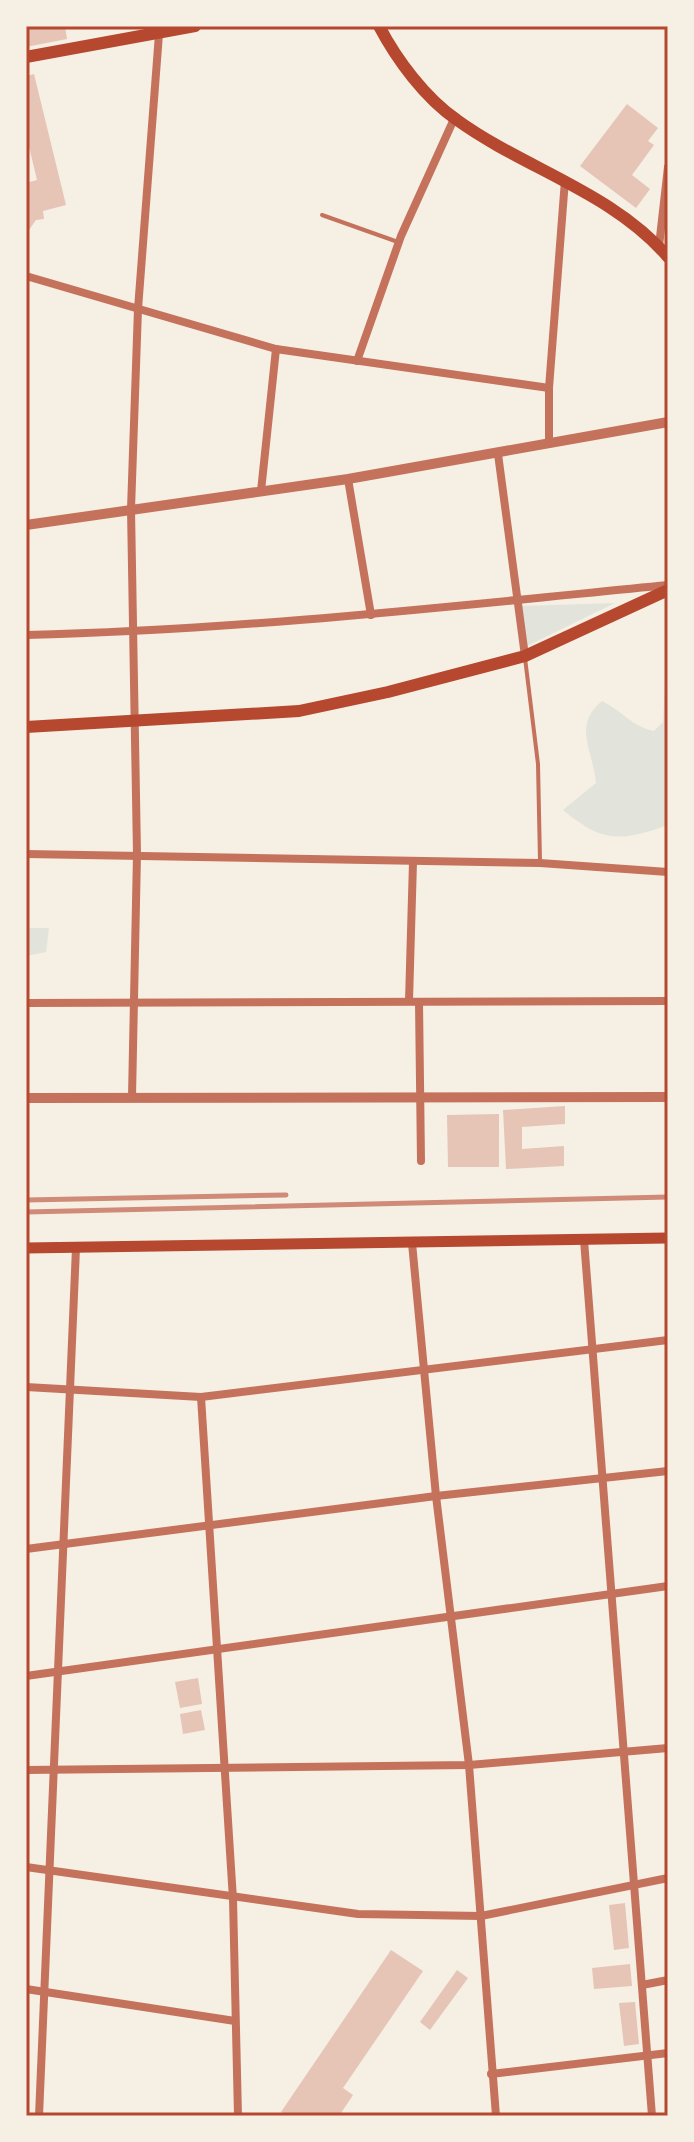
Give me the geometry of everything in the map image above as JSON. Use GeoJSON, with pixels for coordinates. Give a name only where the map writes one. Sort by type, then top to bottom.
{"type":"FeatureCollection","features":[{"type":"Feature","properties":{"kind":"main road"},"geometry":{"type":"LineString","coordinates":[[26,57],[195,26]]}},
{"type":"Feature","properties":{"kind":"main road"},"geometry":{"type":"LineString","coordinates":[[379,26],[405,67],[454,119],[503,149],[565,178],[659,246],[668,257]]}},
{"type":"Feature","properties":{"kind":"main road"},"geometry":{"type":"LineString","coordinates":[[26,727],[299,711],[388,692],[525,656],[668,587]]}},
{"type":"Feature","properties":{"kind":"main road"},"geometry":{"type":"LineString","coordinates":[[26,1248],[668,1238]]}},
{"type":"Feature","properties":{"kind":"street"},"geometry":{"type":"LineString","coordinates":[[132,1097],[137,854],[131,509],[138,309],[159,34]]}},
{"type":"Feature","properties":{"kind":"street"},"geometry":{"type":"LineString","coordinates":[[357,361],[398,242],[454,119]]}},
{"type":"Feature","properties":{"kind":"street"},"geometry":{"type":"LineString","coordinates":[[659,246],[668,167]]}},
{"type":"Feature","properties":{"kind":"street"},"geometry":{"type":"LineString","coordinates":[[549,443],[549,388],[565,178]]}},
{"type":"Feature","properties":{"kind":"street"},"geometry":{"type":"LineString","coordinates":[[26,276],[276,349],[549,388]]}},
{"type":"Feature","properties":{"kind":"street"},"geometry":{"type":"LineString","coordinates":[[261,491],[276,349]]}},
{"type":"Feature","properties":{"kind":"street"},"geometry":{"type":"LineString","coordinates":[[26,525],[348,479],[668,422]]}},
{"type":"Feature","properties":{"kind":"street"},"geometry":{"type":"LineString","coordinates":[[498,454],[525,656]]}},
{"type":"Feature","properties":{"kind":"street"},"geometry":{"type":"LineString","coordinates":[[348,479],[371,615]]}},
{"type":"Feature","properties":{"kind":"street"},"geometry":{"type":"LineString","coordinates":[[26,635],[132,632],[371,615],[668,587]]}},
{"type":"Feature","properties":{"kind":"street"},"geometry":{"type":"LineString","coordinates":[[26,854],[540,863],[668,872]]}},
{"type":"Feature","properties":{"kind":"street"},"geometry":{"type":"LineString","coordinates":[[409,1001],[413,862]]}},
{"type":"Feature","properties":{"kind":"street"},"geometry":{"type":"LineString","coordinates":[[26,1003],[668,1001]]}},
{"type":"Feature","properties":{"kind":"street"},"geometry":{"type":"LineString","coordinates":[[419,1002],[421,1161]]}},
{"type":"Feature","properties":{"kind":"street"},"geometry":{"type":"LineString","coordinates":[[26,1098],[668,1097]]}},
{"type":"Feature","properties":{"kind":"street"},"geometry":{"type":"LineString","coordinates":[[584,1240],[652,2116]]}},
{"type":"Feature","properties":{"kind":"street"},"geometry":{"type":"LineString","coordinates":[[412,1243],[436,1496],[469,1765],[496,2116]]}},
{"type":"Feature","properties":{"kind":"street"},"geometry":{"type":"LineString","coordinates":[[39,2116],[76,1248]]}},
{"type":"Feature","properties":{"kind":"street"},"geometry":{"type":"LineString","coordinates":[[26,1387],[201,1397],[668,1340]]}},
{"type":"Feature","properties":{"kind":"street"},"geometry":{"type":"LineString","coordinates":[[201,1397],[233,1899],[238,2116]]}},
{"type":"Feature","properties":{"kind":"street"},"geometry":{"type":"LineString","coordinates":[[26,1549],[436,1496],[668,1471]]}},
{"type":"Feature","properties":{"kind":"street"},"geometry":{"type":"LineString","coordinates":[[26,1676],[668,1586]]}},
{"type":"Feature","properties":{"kind":"street"},"geometry":{"type":"LineString","coordinates":[[26,1770],[223,1765],[469,1765],[668,1748]]}},
{"type":"Feature","properties":{"kind":"street"},"geometry":{"type":"LineString","coordinates":[[26,1867],[233,1899],[358,1914],[481,1916],[668,1878]]}},
{"type":"Feature","properties":{"kind":"street"},"geometry":{"type":"LineString","coordinates":[[642,1985],[668,1980]]}},
{"type":"Feature","properties":{"kind":"street"},"geometry":{"type":"LineString","coordinates":[[26,1989],[235,2021]]}},
{"type":"Feature","properties":{"kind":"street"},"geometry":{"type":"LineString","coordinates":[[491,2074],[668,2053]]}},
{"type":"Feature","properties":{"kind":"lane"},"geometry":{"type":"LineString","coordinates":[[322,215],[398,242]]}},
{"type":"Feature","properties":{"kind":"lane"},"geometry":{"type":"LineString","coordinates":[[525,656],[538,764],[540,863]]}},
{"type":"Feature","properties":{"kind":"shaded area"},"geometry":{"type":"Polygon","coordinates":[[[615,603],[525,647],[520,606],[615,603]]]}},
{"type":"Feature","properties":{"kind":"shaded area"},"geometry":{"type":"Polygon","coordinates":[[[665,680],[668,681],[668,825],[624,836],[601,834],[590,829],[563,810],[596,783],[586,729],[593,710],[602,701],[640,726],[654,731],[663,722],[665,680]]]}},
{"type":"Feature","properties":{"kind":"shaded area"},"geometry":{"type":"Polygon","coordinates":[[[26,928],[49,928],[46,952],[26,956],[26,928]]]}},
{"type":"Feature","properties":{"kind":"building"},"geometry":{"type":"Polygon","coordinates":[[[26,26],[65,26],[67,39],[26,47],[26,26]]]}},
{"type":"Feature","properties":{"kind":"building"},"geometry":{"type":"Polygon","coordinates":[[[34,74],[66,205],[43,211],[44,219],[36,220],[26,234],[26,183],[37,180],[26,134],[26,76],[34,74]]]}},
{"type":"Feature","properties":{"kind":"building"},"geometry":{"type":"Polygon","coordinates":[[[627,104],[658,128],[648,141],[654,145],[632,175],[650,189],[636,208],[580,166],[627,104]]]}},
{"type":"Feature","properties":{"kind":"building"},"geometry":{"type":"Polygon","coordinates":[[[565,1106],[565,1124],[522,1127],[522,1149],[564,1146],[564,1166],[506,1169],[503,1110],[565,1106]]]}},
{"type":"Feature","properties":{"kind":"building"},"geometry":{"type":"Polygon","coordinates":[[[499,1114],[499,1167],[448,1167],[447,1115],[499,1114]]]}},
{"type":"Feature","properties":{"kind":"building"},"geometry":{"type":"Polygon","coordinates":[[[198,1678],[202,1704],[180,1708],[175,1682],[198,1678]]]}},
{"type":"Feature","properties":{"kind":"building"},"geometry":{"type":"Polygon","coordinates":[[[201,1710],[205,1730],[183,1734],[180,1714],[201,1710]]]}},
{"type":"Feature","properties":{"kind":"building"},"geometry":{"type":"Polygon","coordinates":[[[625,1903],[629,1948],[614,1950],[609,1905],[625,1903]]]}},
{"type":"Feature","properties":{"kind":"building"},"geometry":{"type":"Polygon","coordinates":[[[391,1950],[423,1971],[343,2088],[353,2095],[339,2116],[288,2116],[281,2112],[391,1950]]]}},
{"type":"Feature","properties":{"kind":"building"},"geometry":{"type":"Polygon","coordinates":[[[630,1964],[632,1986],[594,1989],[592,1968],[630,1964]]]}},
{"type":"Feature","properties":{"kind":"building"},"geometry":{"type":"Polygon","coordinates":[[[457,1970],[468,1978],[430,2030],[420,2022],[457,1970]]]}},
{"type":"Feature","properties":{"kind":"building"},"geometry":{"type":"Polygon","coordinates":[[[635,2002],[639,2044],[624,2046],[619,2003],[635,2002]]]}},
{"type":"Feature","properties":{"kind":"railway"},"geometry":{"type":"LineString","coordinates":[[26,1200],[286,1195]]}},
{"type":"Feature","properties":{"kind":"railway"},"geometry":{"type":"LineString","coordinates":[[26,1212],[668,1197]]}}]}
